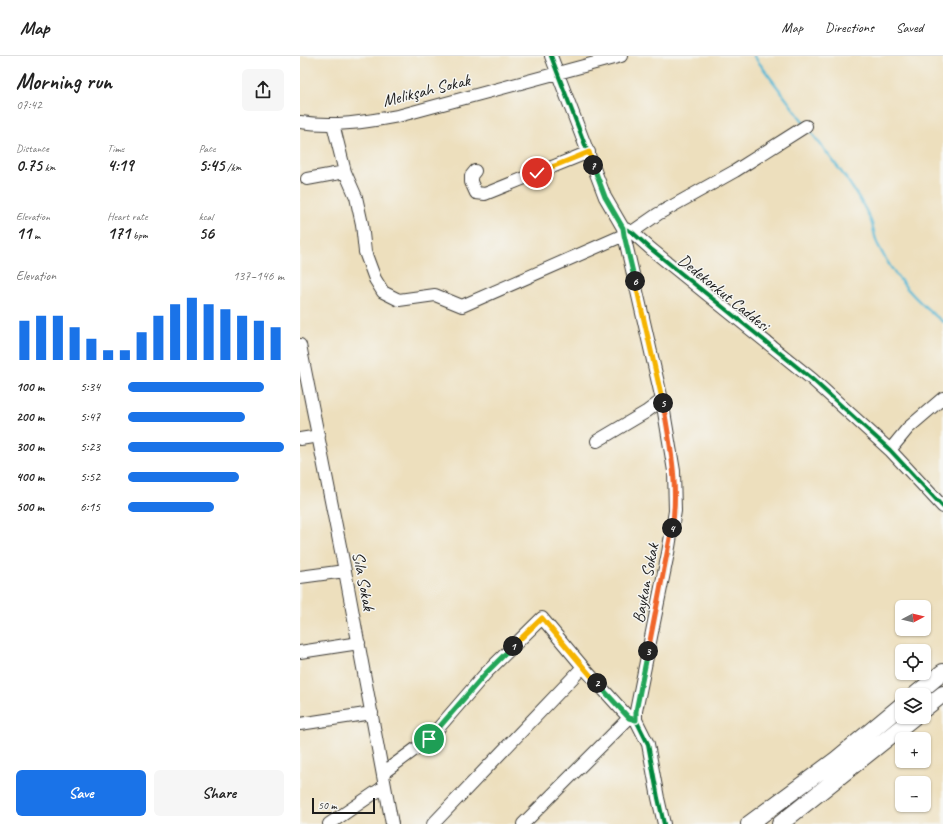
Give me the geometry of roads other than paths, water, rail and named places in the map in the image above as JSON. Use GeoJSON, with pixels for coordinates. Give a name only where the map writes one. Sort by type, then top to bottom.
{"type":"FeatureCollection","features":[{"type":"Feature","properties":{"kind":"main road"},"geometry":{"type":"LineString","coordinates":[[924,688],[943,672]]}},
{"type":"Feature","properties":{"kind":"main road"},"geometry":{"type":"LineString","coordinates":[[931,703],[943,694]]}},
{"type":"Feature","properties":{"kind":"main road"},"geometry":{"type":"LineString","coordinates":[[749,824],[837,759],[895,712]]}},
{"type":"Feature","properties":{"kind":"main road"},"geometry":{"type":"LineString","coordinates":[[780,824],[905,724]]}},
{"type":"Feature","properties":{"kind":"street","name":"Dedekorkut Caddesi"},"geometry":{"type":"LineString","coordinates":[[551,56],[605,197],[627,232],[651,249],[812,379],[890,450],[943,507]]}},
{"type":"Feature","properties":{"kind":"street","name":"Melikşah Sokak"},"geometry":{"type":"LineString","coordinates":[[300,122],[333,124],[369,122],[398,116],[621,56]]}},
{"type":"Feature","properties":{"kind":"street"},"geometry":{"type":"LineString","coordinates":[[333,124],[345,172],[356,197],[362,224],[365,252],[375,279],[383,292],[399,300],[435,295],[462,306],[627,232],[735,171],[806,126]]}},
{"type":"Feature","properties":{"kind":"street"},"geometry":{"type":"LineString","coordinates":[[475,170],[471,176],[471,182],[476,193],[485,194],[589,152]]}},
{"type":"Feature","properties":{"kind":"street"},"geometry":{"type":"LineString","coordinates":[[307,179],[345,172]]}},
{"type":"Feature","properties":{"kind":"street","name":"Baykan Sokak"},"geometry":{"type":"LineString","coordinates":[[627,232],[662,400],[674,471],[675,511],[668,553],[636,711],[633,719]]}},
{"type":"Feature","properties":{"kind":"street","name":"Sıla Sokak"},"geometry":{"type":"LineString","coordinates":[[300,345],[345,570],[392,824]]}},
{"type":"Feature","properties":{"kind":"street"},"geometry":{"type":"LineString","coordinates":[[890,450],[908,428],[943,398]]}},
{"type":"Feature","properties":{"kind":"street"},"geometry":{"type":"LineString","coordinates":[[597,441],[646,412],[662,400]]}},
{"type":"Feature","properties":{"kind":"street"},"geometry":{"type":"LineString","coordinates":[[300,439],[319,436]]}},
{"type":"Feature","properties":{"kind":"street"},"geometry":{"type":"LineString","coordinates":[[300,577],[345,570]]}},
{"type":"Feature","properties":{"kind":"street"},"geometry":{"type":"LineString","coordinates":[[383,773],[429,739],[486,673],[542,618],[583,667],[633,719],[648,744],[664,824]]}},
{"type":"Feature","properties":{"kind":"street"},"geometry":{"type":"LineString","coordinates":[[300,652],[359,644]]}},
{"type":"Feature","properties":{"kind":"street"},"geometry":{"type":"LineString","coordinates":[[433,824],[583,667]]}},
{"type":"Feature","properties":{"kind":"street"},"geometry":{"type":"LineString","coordinates":[[300,724],[372,713]]}},
{"type":"Feature","properties":{"kind":"street"},"geometry":{"type":"LineString","coordinates":[[523,824],[633,719]]}},
{"type":"Feature","properties":{"kind":"street"},"geometry":{"type":"LineString","coordinates":[[329,824],[385,786]]}},
{"type":"Feature","properties":{"kind":"waterway"},"geometry":{"type":"LineString","coordinates":[[754,56],[805,124]]}},
{"type":"Feature","properties":{"kind":"waterway"},"geometry":{"type":"LineString","coordinates":[[808,128],[857,195],[871,222],[878,245],[898,278],[923,305],[943,322]]}}]}
